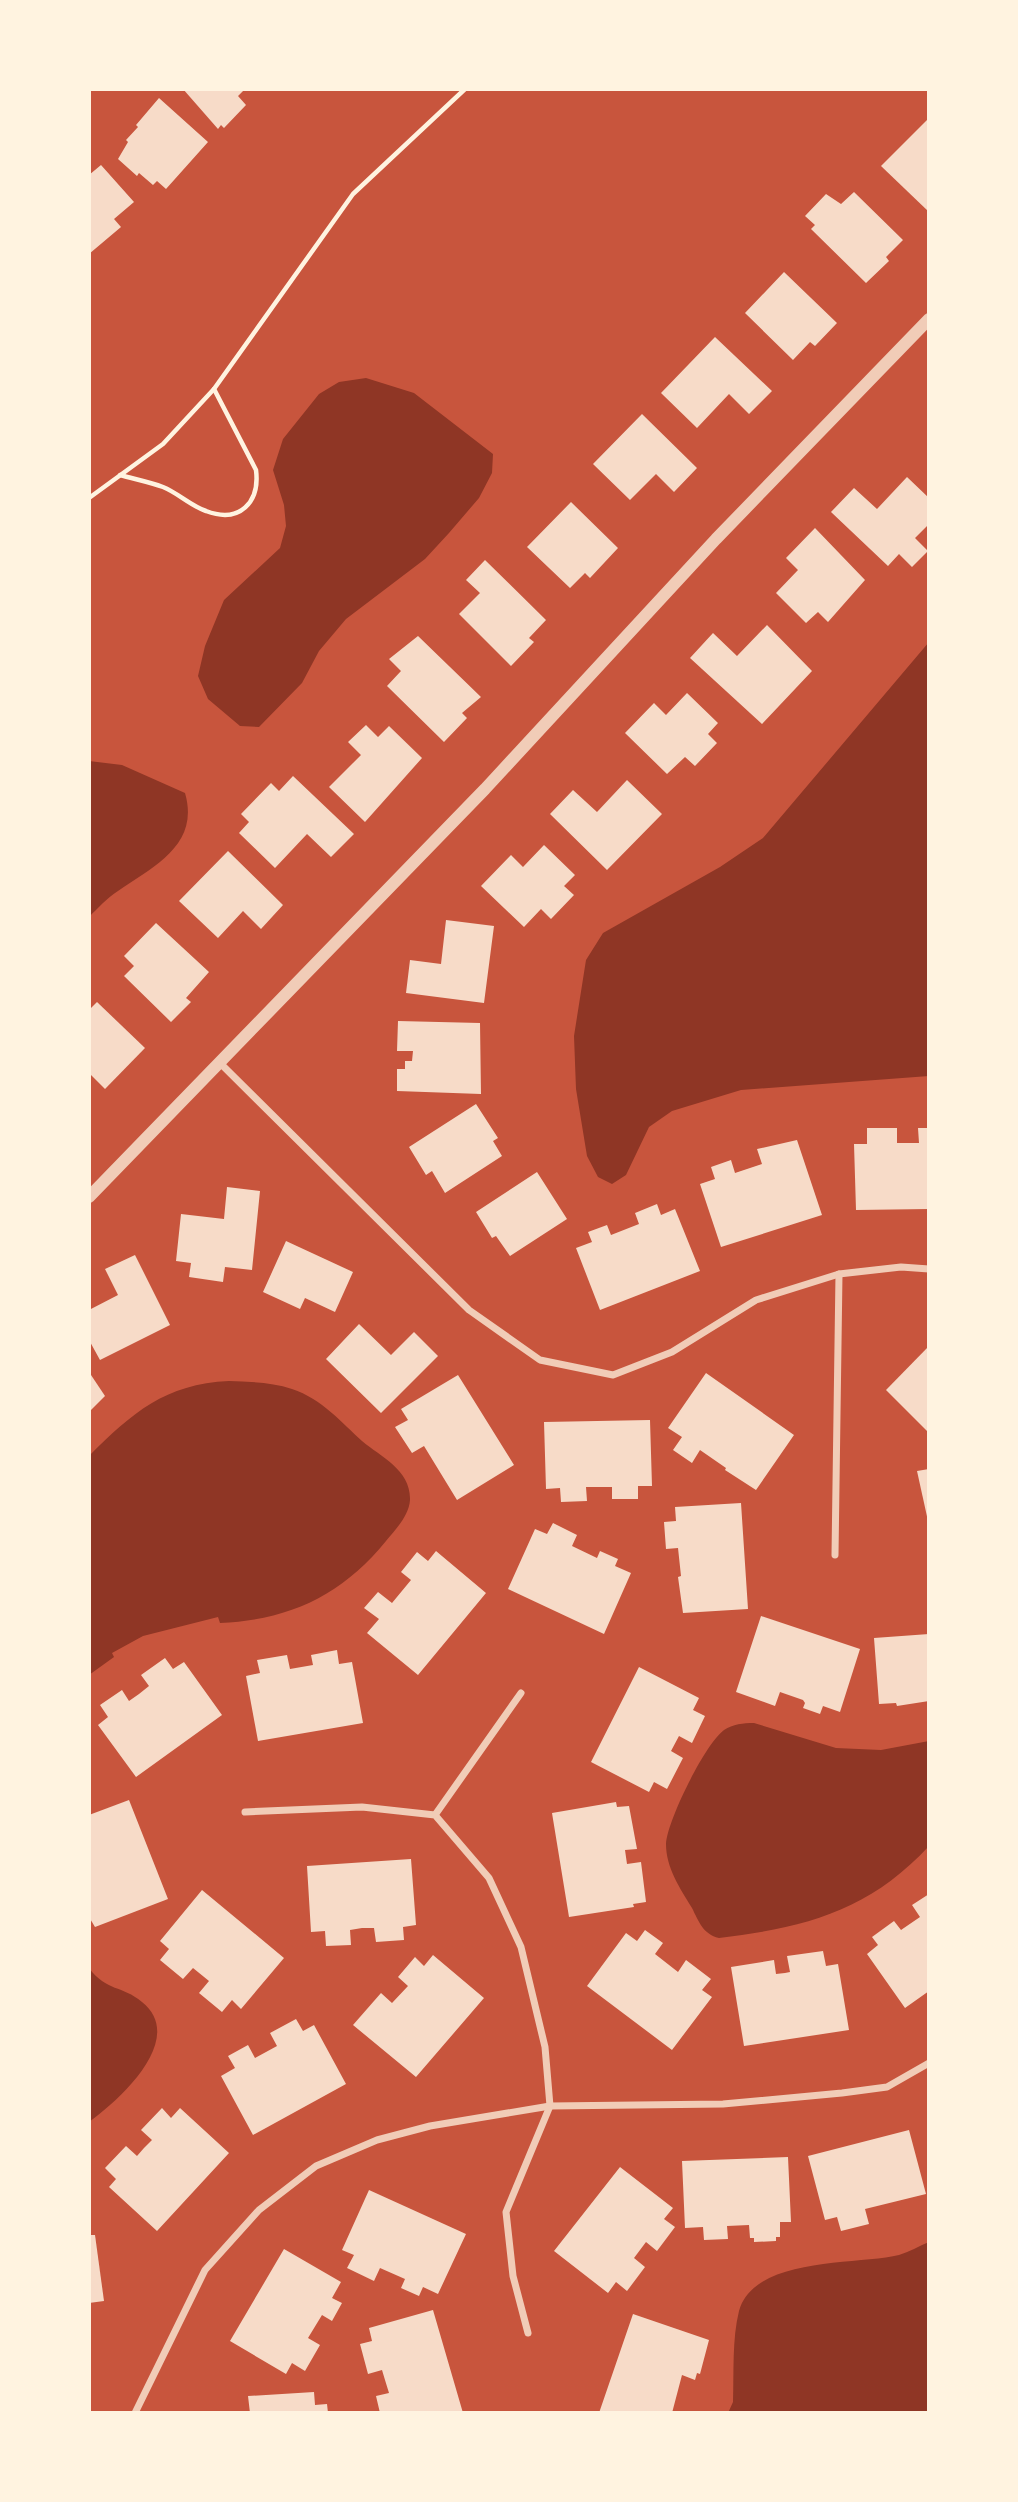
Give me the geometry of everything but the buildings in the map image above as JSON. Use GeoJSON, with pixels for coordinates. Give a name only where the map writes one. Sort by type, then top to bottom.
{"type":"FeatureCollection","features":[{"type":"Feature","properties":{"kind":"street"},"geometry":{"type":"LineString","coordinates":[[89,1197],[485,789],[716,539],[929,319]]}},
{"type":"Feature","properties":{"kind":"street"},"geometry":{"type":"LineString","coordinates":[[220,1063],[469,1310],[540,1360],[612,1375],[672,1352],[756,1300],[839,1274],[901,1267],[929,1269]]}},
{"type":"Feature","properties":{"kind":"street"},"geometry":{"type":"LineString","coordinates":[[835,1555],[839,1274]]}},
{"type":"Feature","properties":{"kind":"street"},"geometry":{"type":"LineString","coordinates":[[435,1815],[522,1693]]}},
{"type":"Feature","properties":{"kind":"street"},"geometry":{"type":"LineString","coordinates":[[245,1812],[362,1807],[435,1815],[489,1878],[521,1947],[545,2047],[550,2106],[506,2211],[513,2276],[528,2333]]}},
{"type":"Feature","properties":{"kind":"street"},"geometry":{"type":"LineString","coordinates":[[135,2413],[205,2270],[259,2210],[316,2166],[377,2140],[430,2126],[550,2106],[723,2104],[887,2087],[929,2063]]}},
{"type":"Feature","properties":{"kind":"path"},"geometry":{"type":"LineString","coordinates":[[89,498],[163,443],[214,389],[353,194],[465,89]]}},
{"type":"Feature","properties":{"kind":"path"},"geometry":{"type":"LineString","coordinates":[[120,475],[164,488],[208,512],[230,514],[246,508],[254,500],[256,470],[214,389]]}},
{"type":"Feature","properties":{"kind":"shaded area"},"geometry":{"type":"Polygon","coordinates":[[[366,378],[414,393],[493,454],[492,473],[479,498],[425,559],[346,619],[319,651],[302,683],[259,727],[240,726],[208,699],[198,676],[205,646],[224,600],[280,548],[286,526],[284,505],[273,470],[283,439],[319,394],[339,382],[366,378]]]}},
{"type":"Feature","properties":{"kind":"shaded area"},"geometry":{"type":"Polygon","coordinates":[[[929,642],[929,1076],[741,1090],[672,1111],[649,1127],[626,1175],[612,1184],[598,1177],[587,1156],[576,1089],[574,1036],[586,960],[603,933],[720,867],[763,838],[929,642]]]}},
{"type":"Feature","properties":{"kind":"shaded area"},"geometry":{"type":"Polygon","coordinates":[[[89,761],[122,765],[185,793],[188,811],[186,827],[171,852],[110,897],[89,917],[89,761]]]}},
{"type":"Feature","properties":{"kind":"shaded area"},"geometry":{"type":"Polygon","coordinates":[[[229,1381],[284,1387],[303,1393],[322,1405],[400,1472],[409,1490],[407,1512],[369,1560],[333,1590],[313,1601],[269,1617],[220,1623],[218,1617],[143,1636],[112,1653],[114,1657],[89,1675],[89,1456],[135,1414],[151,1404],[186,1388],[229,1381]]]}},
{"type":"Feature","properties":{"kind":"shaded area"},"geometry":{"type":"Polygon","coordinates":[[[754,1723],[836,1748],[881,1750],[929,1741],[929,1846],[883,1886],[833,1913],[779,1929],[719,1938],[709,1934],[699,1923],[671,1870],[666,1844],[673,1818],[707,1750],[724,1730],[731,1726],[754,1723]]]}},
{"type":"Feature","properties":{"kind":"shaded area"},"geometry":{"type":"Polygon","coordinates":[[[89,1968],[108,1985],[142,2002],[154,2017],[157,2033],[153,2050],[132,2083],[89,2122],[89,1968]]]}},
{"type":"Feature","properties":{"kind":"shaded area"},"geometry":{"type":"Polygon","coordinates":[[[929,2242],[929,2408],[925,2413],[728,2413],[733,2402],[737,2322],[739,2311],[749,2293],[765,2280],[786,2272],[810,2266],[899,2255],[929,2242]]]}}]}
